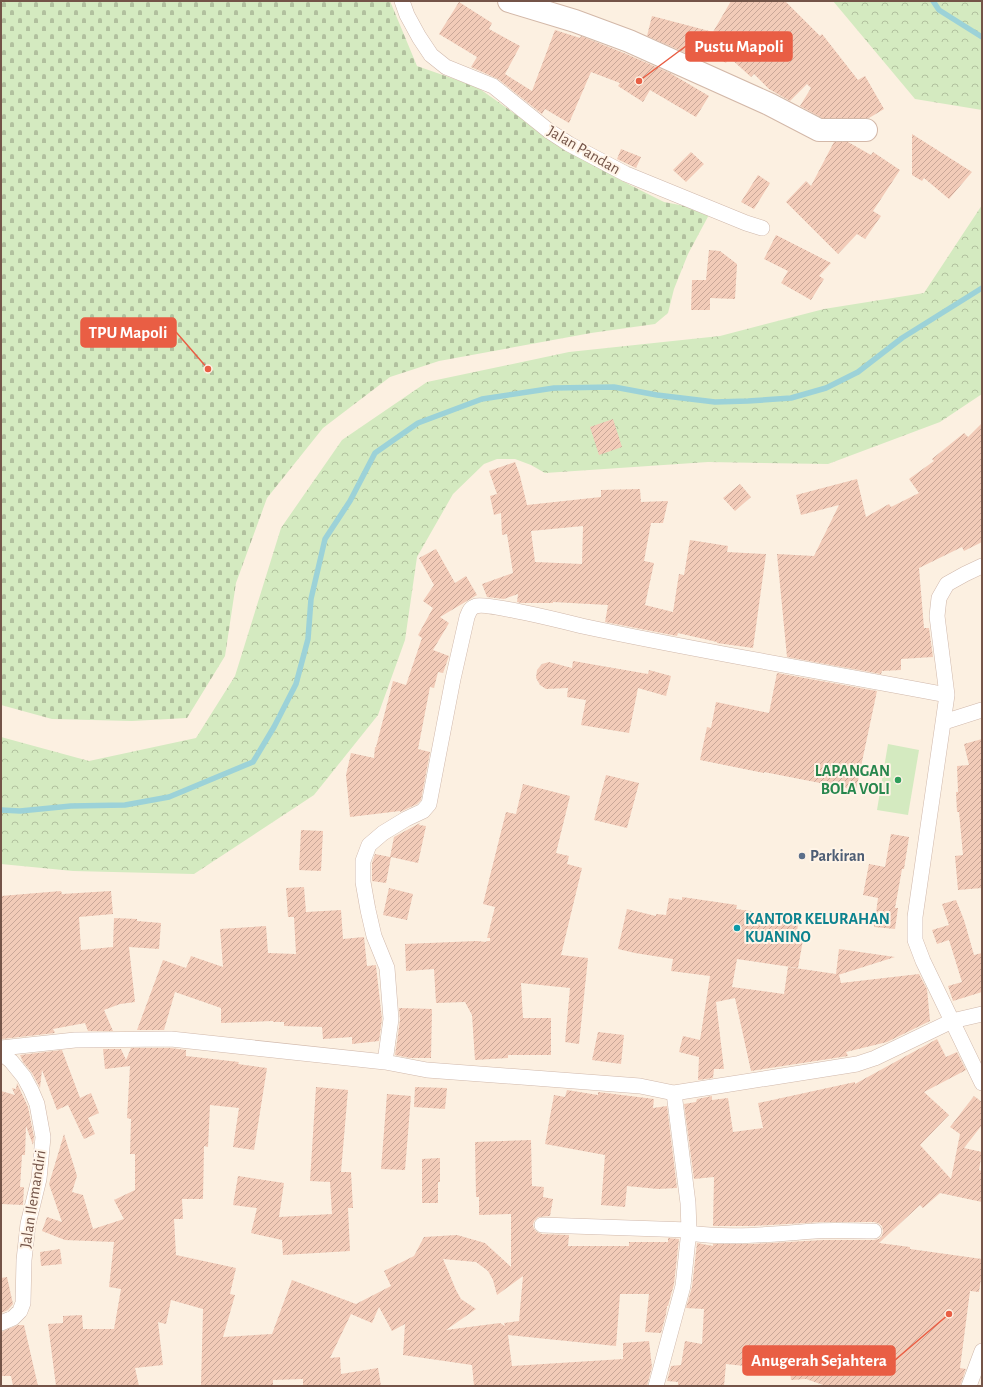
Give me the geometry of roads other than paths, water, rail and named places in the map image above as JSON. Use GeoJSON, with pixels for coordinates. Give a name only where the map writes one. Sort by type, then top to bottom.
{"type":"FeatureCollection","features":[{"type":"Feature","properties":{"kind":"street","name":"Jalan Pandan"},"geometry":{"type":"LineString","coordinates":[[402,1],[407,15],[419,37],[431,55],[446,67],[494,86],[549,131],[569,144],[626,174],[746,223],[762,228]]}},
{"type":"Feature","properties":{"kind":"street"},"geometry":{"type":"LineString","coordinates":[[509,1],[575,21],[628,41],[769,104],[819,130],[866,130]]}},
{"type":"Feature","properties":{"kind":"street"},"geometry":{"type":"LineString","coordinates":[[982,566],[948,584],[939,598],[937,616],[947,695],[915,917],[915,940],[923,961],[982,1083]]}},
{"type":"Feature","properties":{"kind":"street"},"geometry":{"type":"LineString","coordinates":[[385,1062],[391,1019],[387,968],[374,936],[368,910],[363,882],[363,861],[370,845],[383,833],[423,811],[429,804],[453,679],[467,618],[470,610],[476,606],[482,605],[639,638],[947,695]]}},
{"type":"Feature","properties":{"kind":"street"},"geometry":{"type":"LineString","coordinates":[[944,722],[982,710]]}},
{"type":"Feature","properties":{"kind":"street"},"geometry":{"type":"LineString","coordinates":[[1,1048],[74,1040],[171,1039],[385,1062],[426,1070],[640,1086],[674,1093],[857,1064],[875,1058],[952,1021],[982,1014]]}},
{"type":"Feature","properties":{"kind":"street","name":"Jalan Ilemandiri"},"geometry":{"type":"LineString","coordinates":[[1,1053],[11,1061],[32,1090],[37,1104],[43,1137],[39,1179],[28,1224],[24,1260],[23,1303],[20,1311],[13,1318],[1,1323]]}},
{"type":"Feature","properties":{"kind":"street"},"geometry":{"type":"LineString","coordinates":[[656,1386],[684,1286],[689,1231],[688,1203],[674,1093]]}},
{"type":"Feature","properties":{"kind":"street"},"geometry":{"type":"LineString","coordinates":[[542,1225],[689,1231],[706,1235],[737,1236],[818,1231],[874,1231]]}},
{"type":"Feature","properties":{"kind":"street"},"geometry":{"type":"LineString","coordinates":[[969,1386],[982,1351]]}},
{"type":"Feature","properties":{"kind":"waterway"},"geometry":{"type":"LineString","coordinates":[[933,1],[939,10],[982,37]]}},
{"type":"Feature","properties":{"kind":"waterway"},"geometry":{"type":"LineString","coordinates":[[1,810],[20,811],[71,806],[125,805],[169,797],[253,762],[274,727],[296,684],[308,639],[311,599],[325,539],[350,501],[375,453],[418,423],[482,399],[554,388],[614,387],[657,395],[715,402],[791,398],[826,388],[858,372],[902,338],[982,288]]}},
{"type":"Feature","properties":{"kind":"place","name":"Pustu Mapoli"},"geometry":{"type":"Point","coordinates":[639,81]}},
{"type":"Feature","properties":{"kind":"place","name":"TPU Mapoli"},"geometry":{"type":"Point","coordinates":[208,369]}},
{"type":"Feature","properties":{"kind":"place","name":"LAPANGAN BOLA VOLI"},"geometry":{"type":"Point","coordinates":[898,780]}},
{"type":"Feature","properties":{"kind":"place","name":"Parkiran"},"geometry":{"type":"Point","coordinates":[802,856]}},
{"type":"Feature","properties":{"kind":"place","name":"KANTOR KELURAHAN KUANINO"},"geometry":{"type":"Point","coordinates":[737,928]}},
{"type":"Feature","properties":{"kind":"place","name":"Anugerah Sejahtera"},"geometry":{"type":"Point","coordinates":[949,1314]}}]}
